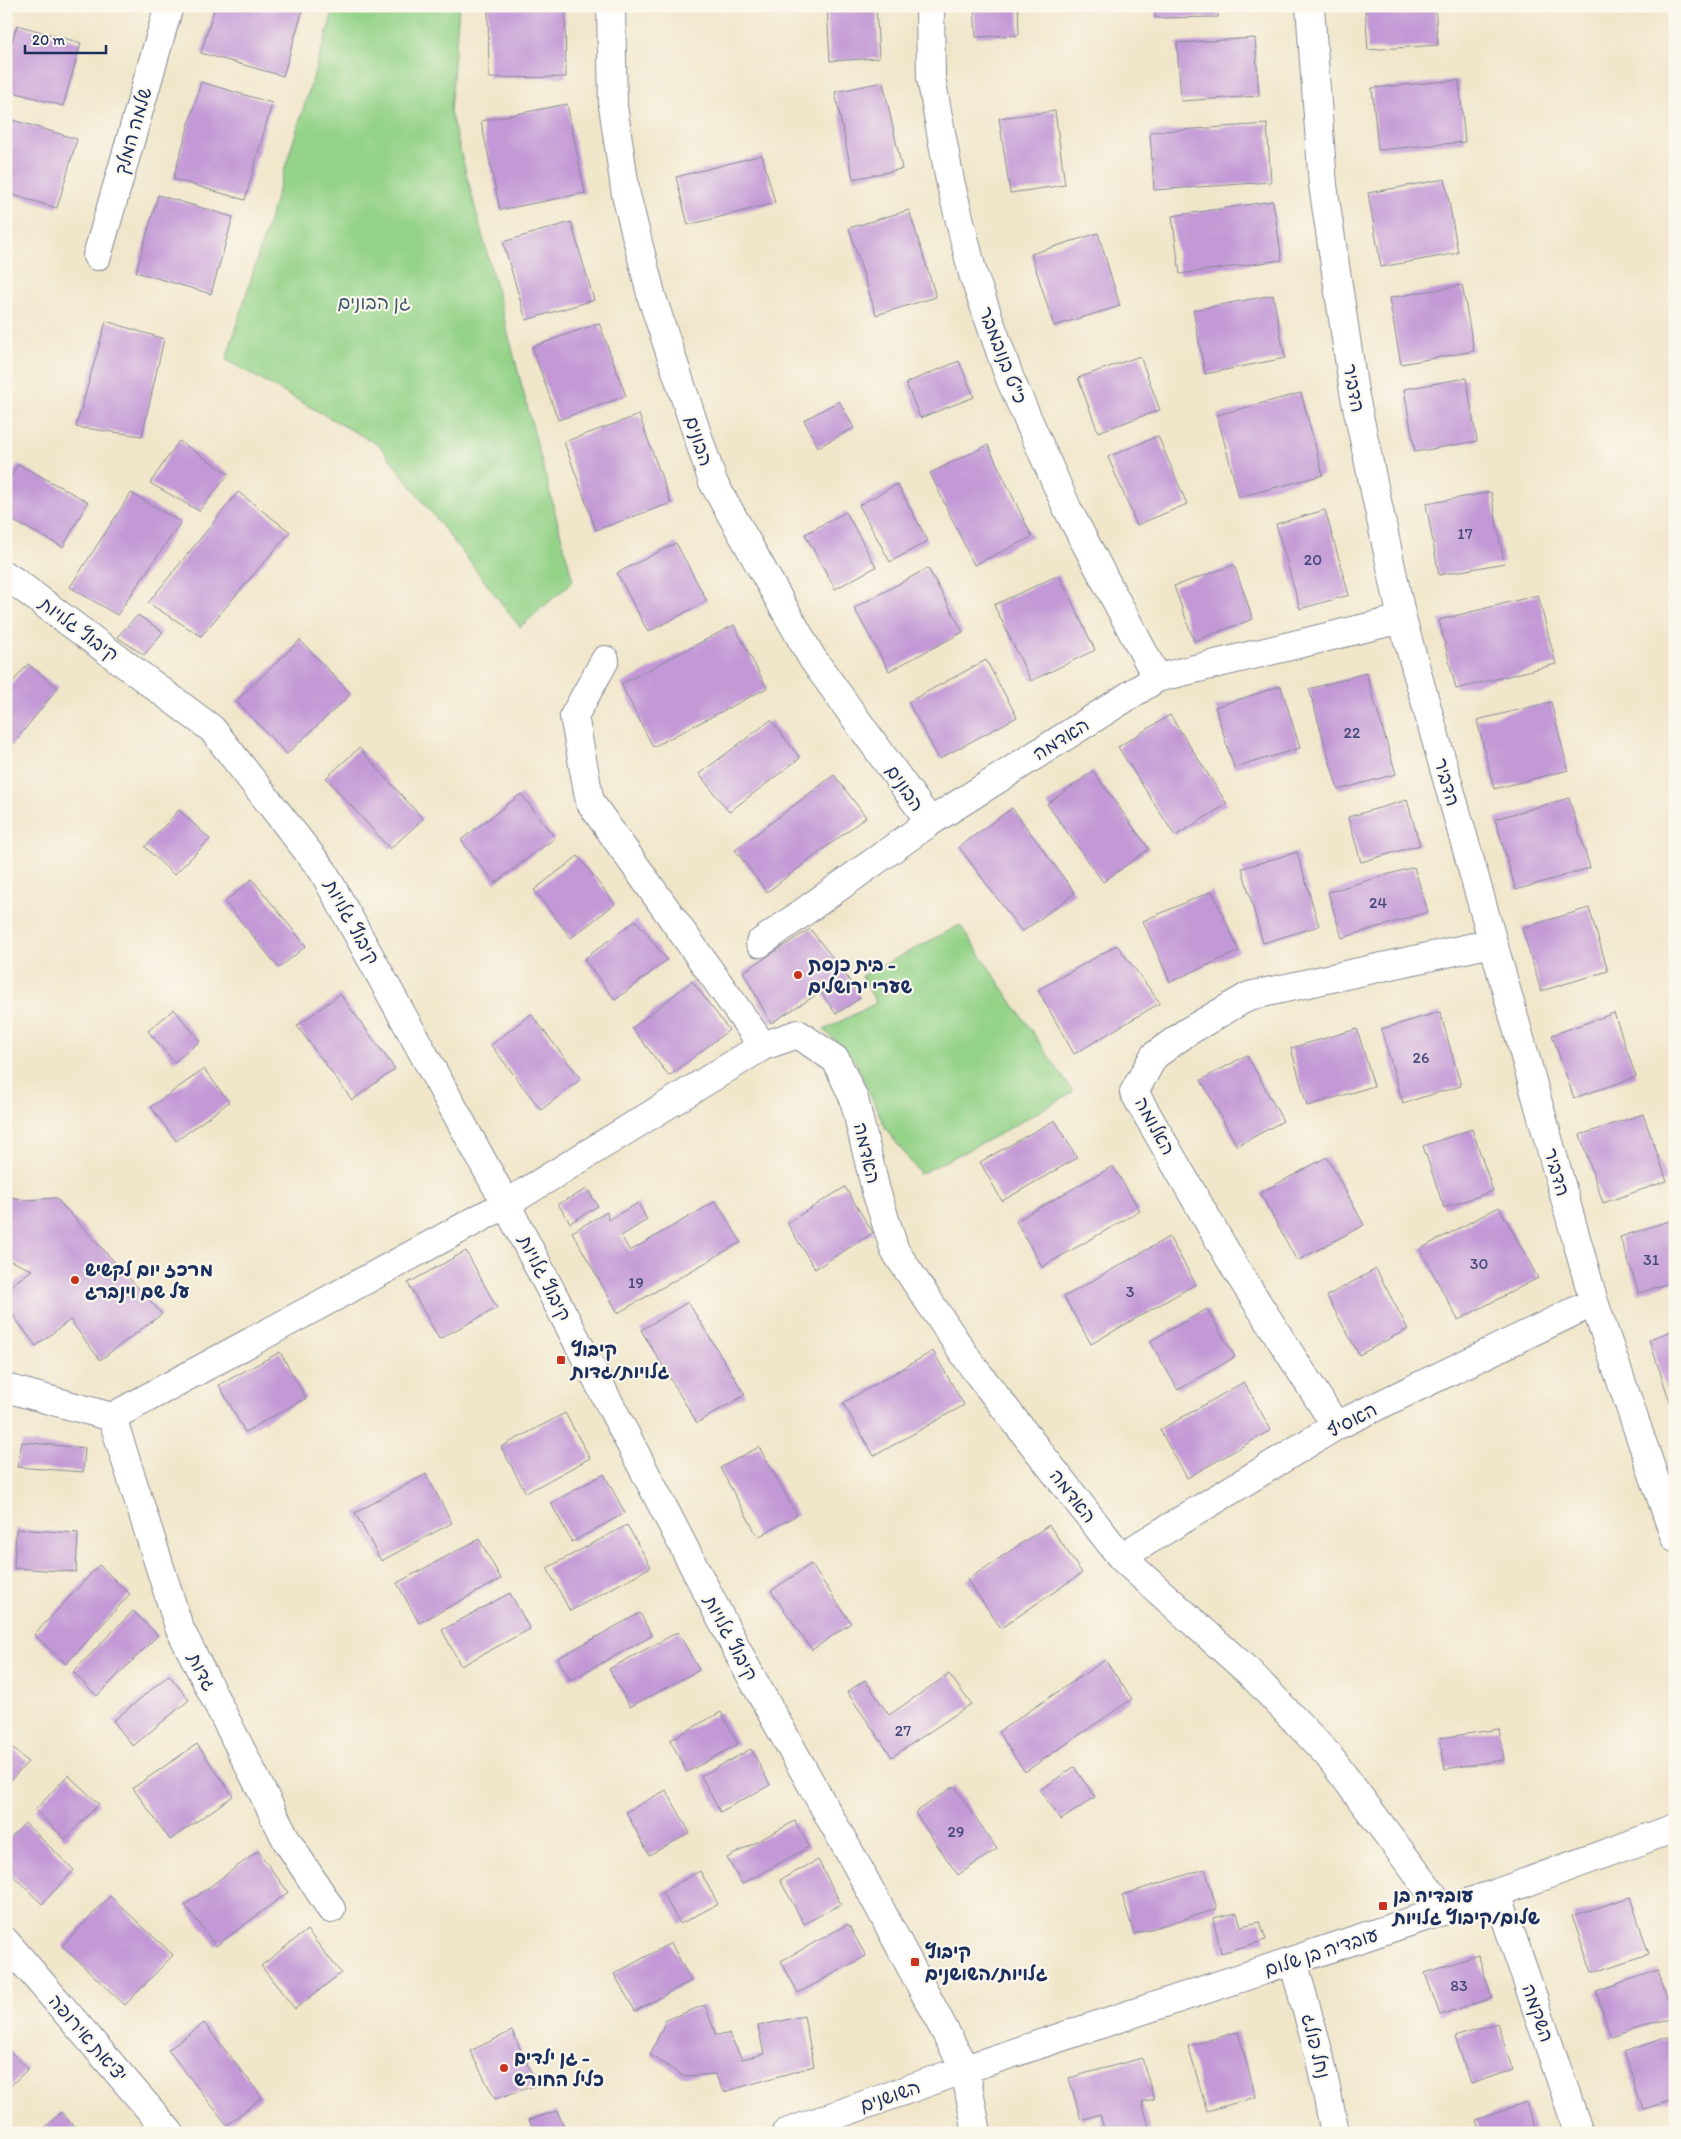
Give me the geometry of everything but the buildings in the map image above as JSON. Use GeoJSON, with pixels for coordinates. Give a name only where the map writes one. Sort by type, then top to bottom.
{"type":"FeatureCollection","features":[{"type":"Feature","properties":{"kind":"street","name":"שלמה המלך"},"geometry":{"type":"LineString","coordinates":[[97,256],[170,6]]}},
{"type":"Feature","properties":{"kind":"street","name":"הבונים"},"geometry":{"type":"LineString","coordinates":[[611,6],[613,106],[626,194],[652,298],[713,482],[812,658],[930,822]]}},
{"type":"Feature","properties":{"kind":"street","name":"כ\"ט בנובמבר"},"geometry":{"type":"LineString","coordinates":[[930,6],[932,78],[950,181],[973,274],[1010,379],[1068,510],[1157,678]]}},
{"type":"Feature","properties":{"kind":"street","name":"הדביר"},"geometry":{"type":"LineString","coordinates":[[1310,6],[1323,186],[1354,392],[1402,619],[1594,1302],[1675,1538]]}},
{"type":"Feature","properties":{"kind":"street","name":"קיבוץ גלויות"},"geometry":{"type":"LineString","coordinates":[[6,576],[14,580],[212,729],[323,871],[506,1204],[747,1670],[861,1873],[965,2070],[977,2133]]}},
{"type":"Feature","properties":{"kind":"street","name":"האדמה"},"geometry":{"type":"LineString","coordinates":[[760,944],[930,822],[1157,678],[1402,619]]}},
{"type":"Feature","properties":{"kind":"street"},"geometry":{"type":"LineString","coordinates":[[605,660],[574,716],[590,802],[763,1046]]}},
{"type":"Feature","properties":{"kind":"street","name":"האלומה"},"geometry":{"type":"LineString","coordinates":[[1336,1426],[1237,1271],[1134,1092],[1154,1056],[1187,1032],[1249,996],[1492,943]]}},
{"type":"Feature","properties":{"kind":"street","name":"האדמה"},"geometry":{"type":"LineString","coordinates":[[112,1417],[506,1204],[763,1046],[798,1034],[836,1060],[854,1099],[876,1191],[895,1251],[973,1366],[1121,1558]]}},
{"type":"Feature","properties":{"kind":"street","name":"האסיף"},"geometry":{"type":"LineString","coordinates":[[1121,1558],[1336,1426],[1594,1302]]}},
{"type":"Feature","properties":{"kind":"street"},"geometry":{"type":"LineString","coordinates":[[6,1388],[112,1417]]}},
{"type":"Feature","properties":{"kind":"street","name":"גדות"},"geometry":{"type":"LineString","coordinates":[[112,1417],[179,1627],[287,1841],[331,1909]]}},
{"type":"Feature","properties":{"kind":"street"},"geometry":{"type":"LineString","coordinates":[[1121,1558],[1250,1673],[1328,1755],[1445,1910]]}},
{"type":"Feature","properties":{"kind":"street","name":"עובדיה בן שלום"},"geometry":{"type":"LineString","coordinates":[[965,2070],[1497,1893],[1675,1828]]}},
{"type":"Feature","properties":{"kind":"street","name":"השקמה"},"geometry":{"type":"LineString","coordinates":[[1497,1893],[1579,2133]]}},
{"type":"Feature","properties":{"kind":"street","name":"יציאת אירופה"},"geometry":{"type":"LineString","coordinates":[[6,1942],[170,2133]]}},
{"type":"Feature","properties":{"kind":"street","name":"נחל פולג"},"geometry":{"type":"LineString","coordinates":[[1293,1961],[1319,2054],[1335,2133]]}},
{"type":"Feature","properties":{"kind":"street","name":"השושנים"},"geometry":{"type":"LineString","coordinates":[[786,2133],[965,2070]]}},
{"type":"Feature","properties":{"kind":"green space","name":"גן הבונים"},"geometry":{"type":"Polygon","coordinates":[[[335,6],[459,6],[450,112],[573,581],[520,627],[380,446],[226,360],[335,6]]]}},
{"type":"Feature","properties":{"kind":"green space"},"geometry":{"type":"Polygon","coordinates":[[[960,925],[1073,1092],[996,1136],[920,1174],[886,1129],[854,1059],[824,1030],[876,1003],[862,976],[960,925]]]}},
{"type":"Feature","properties":{"kind":"place","name":"בית כנסת - שערי ירושלים"},"geometry":{"type":"Point","coordinates":[798,975]}},
{"type":"Feature","properties":{"kind":"place","name":"מרכז יום לקשיש על שם וינברג"},"geometry":{"type":"Point","coordinates":[75,1280]}},
{"type":"Feature","properties":{"kind":"place","name":"קיבוץ גלויות/גדות"},"geometry":{"type":"Point","coordinates":[561,1360]}},
{"type":"Feature","properties":{"kind":"place","name":"עובדיה בן שלום/קיבוץ גלויות"},"geometry":{"type":"Point","coordinates":[1383,1906]}},
{"type":"Feature","properties":{"kind":"place","name":"קיבוץ גלויות/השושנים"},"geometry":{"type":"Point","coordinates":[915,1962]}},
{"type":"Feature","properties":{"kind":"place","name":"גן ילדים - כליל החורש"},"geometry":{"type":"Point","coordinates":[504,2068]}}]}
